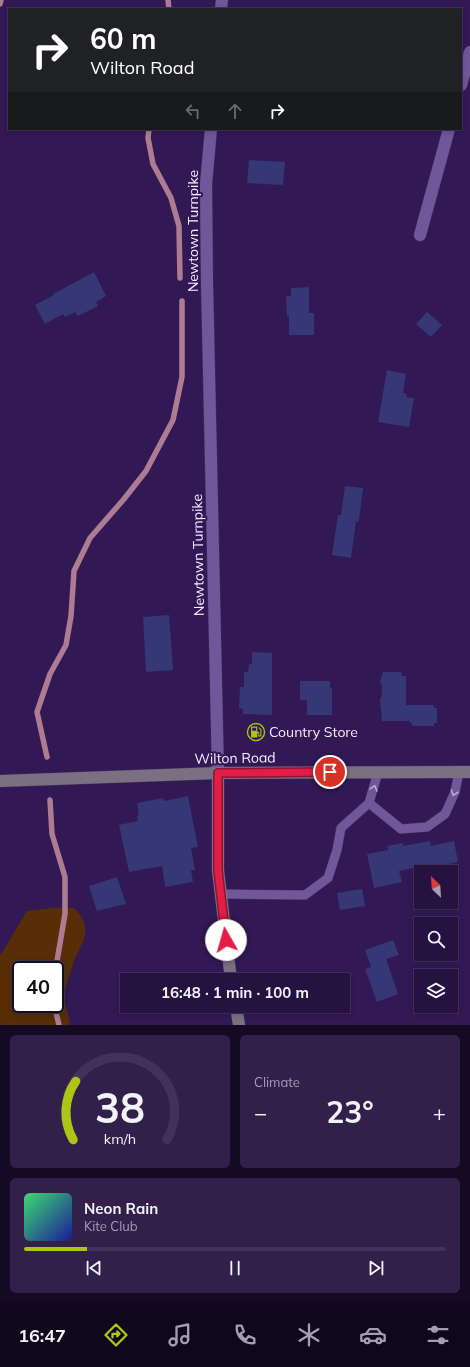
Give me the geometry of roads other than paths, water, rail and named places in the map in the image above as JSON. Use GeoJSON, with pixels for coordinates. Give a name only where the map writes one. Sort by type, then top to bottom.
{"type":"FeatureCollection","features":[{"type":"Feature","properties":{"kind":"main road","name":"Wilton Road"},"geometry":{"type":"LineString","coordinates":[[0,781],[218,773],[464,772]]}},
{"type":"Feature","properties":{"kind":"main road","name":"Newtown Turnpike"},"geometry":{"type":"LineString","coordinates":[[218,773],[218,870],[231,973]]}},
{"type":"Feature","properties":{"kind":"main road"},"geometry":{"type":"LineString","coordinates":[[237,1013],[238,1025]]}},
{"type":"Feature","properties":{"kind":"street"},"geometry":{"type":"LineString","coordinates":[[462,81],[470,52]]}},
{"type":"Feature","properties":{"kind":"street","name":"Newtown Turnpike"},"geometry":{"type":"LineString","coordinates":[[211,130],[206,184],[207,283],[218,773]]}},
{"type":"Feature","properties":{"kind":"street"},"geometry":{"type":"LineString","coordinates":[[420,235],[449,130]]}},
{"type":"Feature","properties":{"kind":"lane"},"geometry":{"type":"LineString","coordinates":[[221,894],[305,895],[328,878],[338,850],[341,828],[369,803],[378,772]]}},
{"type":"Feature","properties":{"kind":"lane"},"geometry":{"type":"LineString","coordinates":[[369,803],[401,828],[427,827],[445,814],[464,772]]}},
{"type":"Feature","properties":{"kind":"waterway"},"geometry":{"type":"LineString","coordinates":[[0,4],[1,0]]}},
{"type":"Feature","properties":{"kind":"waterway"},"geometry":{"type":"LineString","coordinates":[[168,0],[169,8]]}},
{"type":"Feature","properties":{"kind":"waterway"},"geometry":{"type":"LineString","coordinates":[[149,130],[148,138],[153,164],[171,198],[179,226],[180,278]]}},
{"type":"Feature","properties":{"kind":"waterway"},"geometry":{"type":"LineString","coordinates":[[47,757],[37,712],[50,674],[66,645],[71,616],[74,571],[90,538],[146,471],[173,420],[182,377],[182,301]]}},
{"type":"Feature","properties":{"kind":"waterway"},"geometry":{"type":"LineString","coordinates":[[50,800],[52,834],[65,877],[65,914],[57,961]]}},
{"type":"Feature","properties":{"kind":"waterway"},"geometry":{"type":"LineString","coordinates":[[56,1013],[59,1025]]}},
{"type":"Feature","properties":{"kind":"place","name":"Country Store"},"geometry":{"type":"Point","coordinates":[256,732]}}]}
